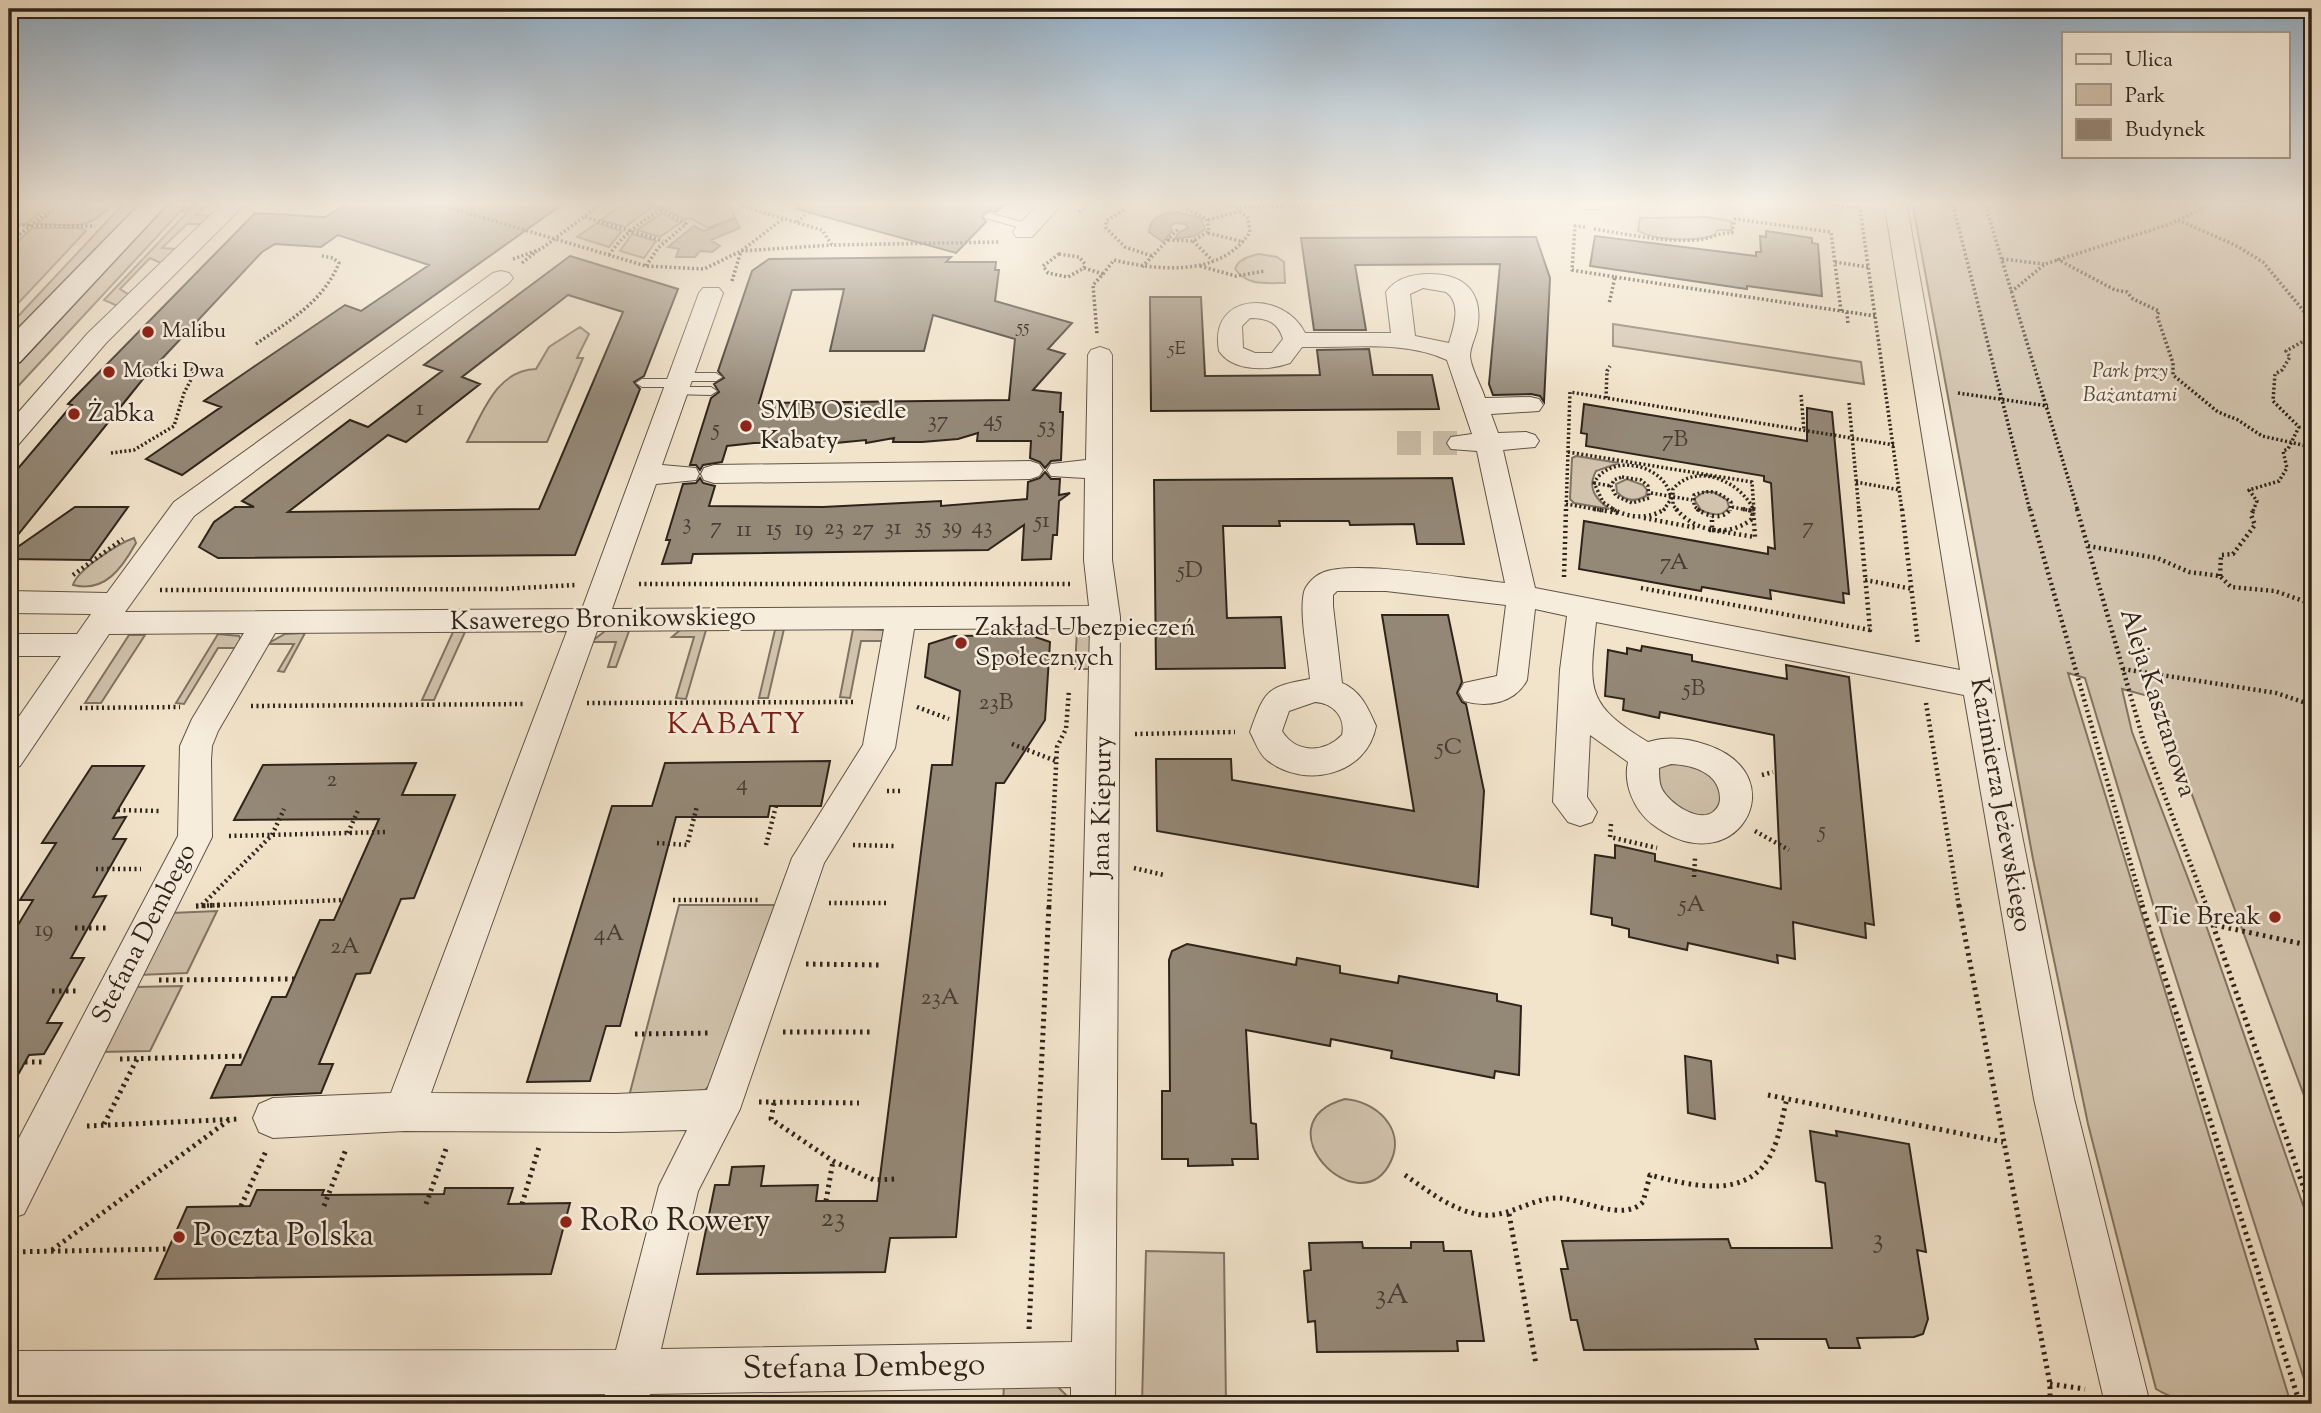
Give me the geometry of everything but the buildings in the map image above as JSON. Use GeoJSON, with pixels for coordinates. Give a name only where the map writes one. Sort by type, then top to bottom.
{"type":"FeatureCollection","features":[{"type":"Feature","properties":{"kind":"street"},"geometry":{"type":"LineString","coordinates":[[9,355],[94,267]]}},
{"type":"Feature","properties":{"kind":"street"},"geometry":{"type":"LineString","coordinates":[[9,439],[97,338],[169,267]]}},
{"type":"Feature","properties":{"kind":"street"},"geometry":{"type":"LineString","coordinates":[[9,757],[100,624],[184,509],[509,267]]}},
{"type":"Feature","properties":{"kind":"street","name":"Kazimierza Jeżewskiego"},"geometry":{"type":"LineString","coordinates":[[1906,267],[1978,686],[2054,1099],[2128,1404]]}},
{"type":"Feature","properties":{"kind":"street"},"geometry":{"type":"LineString","coordinates":[[1404,343],[1398,292],[1409,283],[1438,281],[1459,291],[1466,301],[1465,328],[1458,356],[1488,442],[1522,596],[1512,680],[1507,687],[1498,691],[1475,692]]}},
{"type":"Feature","properties":{"kind":"street"},"geometry":{"type":"LineString","coordinates":[[404,1112],[554,704],[606,583],[676,383],[711,293]]}},
{"type":"Feature","properties":{"kind":"street"},"geometry":{"type":"LineString","coordinates":[[1295,340],[1439,346],[1458,356]]}},
{"type":"Feature","properties":{"kind":"street","name":"Jana Kiepury"},"geometry":{"type":"LineString","coordinates":[[1093,1384],[1090,618],[1098,560],[1100,355]]}},
{"type":"Feature","properties":{"kind":"street"},"geometry":{"type":"LineString","coordinates":[[1477,406],[1530,405]]}},
{"type":"Feature","properties":{"kind":"street"},"geometry":{"type":"LineString","coordinates":[[1460,443],[1526,441]]}},
{"type":"Feature","properties":{"kind":"street"},"geometry":{"type":"LineString","coordinates":[[1060,470],[1099,469]]}},
{"type":"Feature","properties":{"kind":"street"},"geometry":{"type":"LineString","coordinates":[[714,474],[1030,470]]}},
{"type":"Feature","properties":{"kind":"street"},"geometry":{"type":"LineString","coordinates":[[644,475],[686,474]]}},
{"type":"Feature","properties":{"kind":"street"},"geometry":{"type":"LineString","coordinates":[[1327,690],[1318,606],[1319,591],[1330,581],[1387,580],[1522,596],[1573,598],[1978,686]]}},
{"type":"Feature","properties":{"kind":"street"},"geometry":{"type":"LineString","coordinates":[[1573,598],[1576,684],[1570,802],[1580,812]]}},
{"type":"Feature","properties":{"kind":"street"},"geometry":{"type":"LineString","coordinates":[[9,605],[9,619]]}},
{"type":"Feature","properties":{"kind":"street","name":"Ksawerego Bronikowskiego"},"geometry":{"type":"LineString","coordinates":[[9,605],[100,624],[901,617],[1090,618]]}},
{"type":"Feature","properties":{"kind":"street"},"geometry":{"type":"LineString","coordinates":[[629,1388],[678,1186],[721,1105],[770,964],[817,844],[879,748],[901,617]]}},
{"type":"Feature","properties":{"kind":"street","name":"Ksawerego Bronikowskiego"},"geometry":{"type":"LineString","coordinates":[[9,645],[100,624]]}},
{"type":"Feature","properties":{"kind":"street","name":"Stefana Dembego"},"geometry":{"type":"LineString","coordinates":[[9,1199],[160,908],[196,824],[196,746],[265,624]]}},
{"type":"Feature","properties":{"kind":"street"},"geometry":{"type":"LineString","coordinates":[[1576,684],[1586,708],[1601,725],[1645,756]]}},
{"type":"Feature","properties":{"kind":"street"},"geometry":{"type":"LineString","coordinates":[[1327,690],[1342,698],[1359,721],[1359,736],[1344,755],[1320,762],[1300,761],[1276,750],[1266,732],[1273,709],[1283,698],[1303,692],[1327,690]]}},
{"type":"Feature","properties":{"kind":"street"},"geometry":{"type":"LineString","coordinates":[[277,1118],[404,1112],[549,1112],[721,1105]]}},
{"type":"Feature","properties":{"kind":"street","name":"Stefana Dembego"},"geometry":{"type":"LineString","coordinates":[[9,1373],[629,1388],[1009,1367],[1093,1384]]}},
{"type":"Feature","properties":{"kind":"lane"},"geometry":{"type":"LineString","coordinates":[[642,383],[676,383],[716,377]]}},
{"type":"Feature","properties":{"kind":"lane"},"geometry":{"type":"LineString","coordinates":[[676,383],[711,391]]}},
{"type":"Feature","properties":{"kind":"path"},"geometry":{"type":"LineString","coordinates":[[256,344],[324,292],[338,267]]}},
{"type":"Feature","properties":{"kind":"path"},"geometry":{"type":"LineString","coordinates":[[660,267],[704,270],[710,267]]}},
{"type":"Feature","properties":{"kind":"path"},"geometry":{"type":"LineString","coordinates":[[1044,267],[1048,273],[1060,277],[1075,275],[1084,268],[1103,274]]}},
{"type":"Feature","properties":{"kind":"path"},"geometry":{"type":"LineString","coordinates":[[1100,355],[1101,341],[1096,332],[1093,285],[1109,267]]}},
{"type":"Feature","properties":{"kind":"path"},"geometry":{"type":"LineString","coordinates":[[1138,267],[1187,267]]}},
{"type":"Feature","properties":{"kind":"path"},"geometry":{"type":"LineString","coordinates":[[1206,267],[1236,276],[1265,271]]}},
{"type":"Feature","properties":{"kind":"path"},"geometry":{"type":"LineString","coordinates":[[1572,267],[1572,270],[1615,277],[1875,316]]}},
{"type":"Feature","properties":{"kind":"path"},"geometry":{"type":"LineString","coordinates":[[1836,267],[1841,311]]}},
{"type":"Feature","properties":{"kind":"path"},"geometry":{"type":"LineString","coordinates":[[1868,267],[1913,589],[1921,675],[1950,856],[2050,1384],[2050,1404]]}},
{"type":"Feature","properties":{"kind":"path"},"geometry":{"type":"LineString","coordinates":[[1969,267],[2042,555],[2108,784],[2190,1057],[2300,1404]]}},
{"type":"Feature","properties":{"kind":"path","name":"Aleja Kasztanowa"},"geometry":{"type":"LineString","coordinates":[[2004,267],[2048,406],[2143,738],[2214,925],[2312,1212]]}},
{"type":"Feature","properties":{"kind":"path"},"geometry":{"type":"LineString","coordinates":[[2011,292],[2041,267]]}},
{"type":"Feature","properties":{"kind":"path"},"geometry":{"type":"LineString","coordinates":[[2072,267],[2115,290],[2127,292],[2133,299],[2159,311],[2157,316],[2173,363],[2174,375],[2185,387],[2213,405],[2218,412],[2238,420],[2262,436],[2307,446],[2312,454]]}},
{"type":"Feature","properties":{"kind":"path"},"geometry":{"type":"LineString","coordinates":[[2267,267],[2312,321]]}},
{"type":"Feature","properties":{"kind":"path"},"geometry":{"type":"LineString","coordinates":[[1609,304],[1615,277]]}},
{"type":"Feature","properties":{"kind":"path"},"geometry":{"type":"LineString","coordinates":[[1847,312],[1848,325]]}},
{"type":"Feature","properties":{"kind":"path"},"geometry":{"type":"LineString","coordinates":[[2220,576],[2221,555],[2233,554],[2255,525],[2251,514],[2257,501],[2249,490],[2279,481],[2287,468],[2283,452],[2299,427],[2273,401],[2275,374],[2282,370],[2290,357],[2286,351],[2312,336]]}},
{"type":"Feature","properties":{"kind":"path"},"geometry":{"type":"LineString","coordinates":[[111,453],[134,450],[174,426],[180,409],[179,400],[194,374],[193,370],[184,366]]}},
{"type":"Feature","properties":{"kind":"path"},"geometry":{"type":"LineString","coordinates":[[1606,398],[1607,371],[1610,366]]}},
{"type":"Feature","properties":{"kind":"path"},"geometry":{"type":"LineString","coordinates":[[1884,380],[2048,406]]}},
{"type":"Feature","properties":{"kind":"path"},"geometry":{"type":"LineString","coordinates":[[1573,598],[1566,504],[1570,392],[1894,445]]}},
{"type":"Feature","properties":{"kind":"path"},"geometry":{"type":"LineString","coordinates":[[1801,395],[1804,430]]}},
{"type":"Feature","properties":{"kind":"path"},"geometry":{"type":"LineString","coordinates":[[1631,586],[1870,630],[1849,403]]}},
{"type":"Feature","properties":{"kind":"path"},"geometry":{"type":"LineString","coordinates":[[1566,504],[1755,537],[1752,482],[1568,452]]}},
{"type":"Feature","properties":{"kind":"path"},"geometry":{"type":"LineString","coordinates":[[1632,477],[1634,464]]}},
{"type":"Feature","properties":{"kind":"path"},"geometry":{"type":"LineString","coordinates":[[1634,464],[1606,468],[1597,474],[1594,483],[1599,499],[1607,506],[1630,516],[1643,516],[1663,510],[1672,497],[1679,482],[1699,476],[1713,477],[1736,486],[1745,494],[1754,511],[1752,519],[1736,529],[1712,530],[1699,526],[1679,513],[1672,497],[1668,486],[1660,477],[1634,464]]}},
{"type":"Feature","properties":{"kind":"path"},"geometry":{"type":"LineString","coordinates":[[1611,486],[1614,480],[1632,477],[1642,480],[1651,493],[1692,500],[1700,512],[1712,516],[1726,516],[1732,507]]}},
{"type":"Feature","properties":{"kind":"path"},"geometry":{"type":"LineString","coordinates":[[1713,477],[1713,491]]}},
{"type":"Feature","properties":{"kind":"path"},"geometry":{"type":"LineString","coordinates":[[1856,482],[1900,490]]}},
{"type":"Feature","properties":{"kind":"path"},"geometry":{"type":"LineString","coordinates":[[1594,483],[1611,486]]}},
{"type":"Feature","properties":{"kind":"path"},"geometry":{"type":"LineString","coordinates":[[1611,486],[1616,496],[1630,503],[1645,501],[1651,493]]}},
{"type":"Feature","properties":{"kind":"path"},"geometry":{"type":"LineString","coordinates":[[1692,500],[1700,491],[1713,491],[1726,496],[1732,507]]}},
{"type":"Feature","properties":{"kind":"path"},"geometry":{"type":"LineString","coordinates":[[1630,503],[1630,516]]}},
{"type":"Feature","properties":{"kind":"path"},"geometry":{"type":"LineString","coordinates":[[1732,507],[1754,511]]}},
{"type":"Feature","properties":{"kind":"path"},"geometry":{"type":"LineString","coordinates":[[1712,516],[1712,530]]}},
{"type":"Feature","properties":{"kind":"path"},"geometry":{"type":"LineString","coordinates":[[71,576],[125,539]]}},
{"type":"Feature","properties":{"kind":"path"},"geometry":{"type":"LineString","coordinates":[[2088,545],[2157,558],[2189,572],[2220,576],[2231,587],[2275,591],[2312,604]]}},
{"type":"Feature","properties":{"kind":"path"},"geometry":{"type":"LineString","coordinates":[[1865,580],[1913,589]]}},
{"type":"Feature","properties":{"kind":"path"},"geometry":{"type":"LineString","coordinates":[[159,590],[502,589],[606,583],[1076,584],[1090,618]]}},
{"type":"Feature","properties":{"kind":"path"},"geometry":{"type":"LineString","coordinates":[[2123,669],[2276,692],[2312,705]]}},
{"type":"Feature","properties":{"kind":"path"},"geometry":{"type":"LineString","coordinates":[[1009,1367],[1028,1343],[1056,761],[1057,747],[1066,729],[1069,687]]}},
{"type":"Feature","properties":{"kind":"path"},"geometry":{"type":"LineString","coordinates":[[75,708],[307,703],[554,704],[720,700],[887,702]]}},
{"type":"Feature","properties":{"kind":"path"},"geometry":{"type":"LineString","coordinates":[[1129,734],[1266,732]]}},
{"type":"Feature","properties":{"kind":"path"},"geometry":{"type":"LineString","coordinates":[[1012,744],[1056,761]]}},
{"type":"Feature","properties":{"kind":"path"},"geometry":{"type":"LineString","coordinates":[[656,843],[687,845],[697,806]]}},
{"type":"Feature","properties":{"kind":"path"},"geometry":{"type":"LineString","coordinates":[[766,845],[776,806]]}},
{"type":"Feature","properties":{"kind":"path"},"geometry":{"type":"LineString","coordinates":[[348,833],[359,808]]}},
{"type":"Feature","properties":{"kind":"path"},"geometry":{"type":"LineString","coordinates":[[201,906],[272,835],[284,809]]}},
{"type":"Feature","properties":{"kind":"path"},"geometry":{"type":"LineString","coordinates":[[118,810],[272,835],[386,832]]}},
{"type":"Feature","properties":{"kind":"path"},"geometry":{"type":"LineString","coordinates":[[1126,865],[1164,875]]}},
{"type":"Feature","properties":{"kind":"path"},"geometry":{"type":"LineString","coordinates":[[160,908],[342,900]]}},
{"type":"Feature","properties":{"kind":"path"},"geometry":{"type":"LineString","coordinates":[[673,900],[888,903]]}},
{"type":"Feature","properties":{"kind":"path"},"geometry":{"type":"LineString","coordinates":[[2214,925],[2312,946]]}},
{"type":"Feature","properties":{"kind":"path"},"geometry":{"type":"LineString","coordinates":[[770,964],[879,965]]}},
{"type":"Feature","properties":{"kind":"path"},"geometry":{"type":"LineString","coordinates":[[122,980],[294,979]]}},
{"type":"Feature","properties":{"kind":"path"},"geometry":{"type":"LineString","coordinates":[[635,1034],[871,1032]]}},
{"type":"Feature","properties":{"kind":"path"},"geometry":{"type":"LineString","coordinates":[[25,1062],[246,1055]]}},
{"type":"Feature","properties":{"kind":"path"},"geometry":{"type":"LineString","coordinates":[[104,1125],[137,1059]]}},
{"type":"Feature","properties":{"kind":"path"},"geometry":{"type":"LineString","coordinates":[[1768,1095],[2003,1142]]}},
{"type":"Feature","properties":{"kind":"path"},"geometry":{"type":"LineString","coordinates":[[1405,1175],[1461,1210],[1482,1215],[1509,1214],[1520,1207],[1556,1198],[1619,1210],[1634,1209],[1642,1205],[1647,1195],[1650,1175],[1713,1188],[1752,1180],[1763,1169],[1773,1152],[1787,1099]]}},
{"type":"Feature","properties":{"kind":"path"},"geometry":{"type":"LineString","coordinates":[[774,1102],[771,1119],[832,1161],[874,1180],[895,1179]]}},
{"type":"Feature","properties":{"kind":"path"},"geometry":{"type":"LineString","coordinates":[[721,1105],[859,1102]]}},
{"type":"Feature","properties":{"kind":"path"},"geometry":{"type":"LineString","coordinates":[[426,1204],[459,1112]]}},
{"type":"Feature","properties":{"kind":"path"},"geometry":{"type":"LineString","coordinates":[[522,1203],[549,1112]]}},
{"type":"Feature","properties":{"kind":"path"},"geometry":{"type":"LineString","coordinates":[[324,1206],[358,1116]]}},
{"type":"Feature","properties":{"kind":"path"},"geometry":{"type":"LineString","coordinates":[[46,1127],[277,1118],[241,1206]]}},
{"type":"Feature","properties":{"kind":"path"},"geometry":{"type":"LineString","coordinates":[[52,1250],[229,1120]]}},
{"type":"Feature","properties":{"kind":"path"},"geometry":{"type":"LineString","coordinates":[[826,1201],[832,1161]]}},
{"type":"Feature","properties":{"kind":"path"},"geometry":{"type":"LineString","coordinates":[[1509,1214],[1536,1364]]}},
{"type":"Feature","properties":{"kind":"path"},"geometry":{"type":"LineString","coordinates":[[9,1252],[168,1249]]}},
{"type":"Feature","properties":{"kind":"green space"},"geometry":{"type":"Polygon","coordinates":[[[9,267],[52,267],[9,313],[9,267]]]}},
{"type":"Feature","properties":{"kind":"green space"},"geometry":{"type":"Polygon","coordinates":[[[64,267],[79,267],[9,340],[9,326],[64,267]]]}},
{"type":"Feature","properties":{"kind":"green space"},"geometry":{"type":"Polygon","coordinates":[[[108,267],[129,267],[9,396],[9,370],[108,267]]]}},
{"type":"Feature","properties":{"kind":"green space"},"geometry":{"type":"Polygon","coordinates":[[[135,267],[141,267],[120,289],[131,296],[120,307],[104,300],[135,267]]]}},
{"type":"Feature","properties":{"kind":"green space"},"geometry":{"type":"Polygon","coordinates":[[[1284,267],[1285,283],[1251,281],[1235,269],[1284,267]]]}},
{"type":"Feature","properties":{"kind":"green space","name":"Park przy Bażantarni"},"geometry":{"type":"Polygon","coordinates":[[[1924,267],[2312,267],[2312,1117],[2156,698],[2122,689],[2132,732],[2207,928],[2312,1231],[2312,1404],[2162,934],[2085,678],[2068,673],[2291,1404],[2204,1404],[2171,1396],[2156,1389],[2088,1124],[2033,859],[1924,267]]]}},
{"type":"Feature","properties":{"kind":"green space"},"geometry":{"type":"Polygon","coordinates":[[[1613,324],[1861,362],[1864,384],[1613,346],[1613,324]]]}},
{"type":"Feature","properties":{"kind":"green space"},"geometry":{"type":"Polygon","coordinates":[[[580,327],[589,334],[577,358],[583,358],[547,442],[467,442],[486,406],[501,385],[522,371],[536,369],[549,347],[580,327]]]}},
{"type":"Feature","properties":{"kind":"green space"},"geometry":{"type":"Polygon","coordinates":[[[1576,456],[1619,463],[1596,471],[1593,477],[1594,492],[1609,509],[1574,503],[1570,499],[1572,458],[1576,456]]]}},
{"type":"Feature","properties":{"kind":"green space"},"geometry":{"type":"Polygon","coordinates":[[[1627,479],[1643,485],[1647,490],[1646,496],[1630,500],[1620,495],[1616,484],[1627,479]]]}},
{"type":"Feature","properties":{"kind":"green space"},"geometry":{"type":"Polygon","coordinates":[[[1704,492],[1713,492],[1727,500],[1729,507],[1723,513],[1716,514],[1701,510],[1694,499],[1704,492]]]}},
{"type":"Feature","properties":{"kind":"green space"},"geometry":{"type":"Polygon","coordinates":[[[134,538],[136,543],[131,552],[111,576],[94,585],[73,585],[90,565],[134,538]]]}},
{"type":"Feature","properties":{"kind":"green space"},"geometry":{"type":"Polygon","coordinates":[[[784,629],[768,698],[759,698],[775,630],[784,629]]]}},
{"type":"Feature","properties":{"kind":"green space"},"geometry":{"type":"Polygon","coordinates":[[[853,629],[884,630],[883,641],[861,641],[850,698],[840,697],[853,629]]]}},
{"type":"Feature","properties":{"kind":"green space"},"geometry":{"type":"Polygon","coordinates":[[[1077,629],[1088,635],[1093,642],[1090,669],[1075,669],[1077,629]]]}},
{"type":"Feature","properties":{"kind":"green space"},"geometry":{"type":"Polygon","coordinates":[[[680,630],[706,630],[686,699],[676,698],[694,637],[672,637],[680,630]]]}},
{"type":"Feature","properties":{"kind":"green space"},"geometry":{"type":"Polygon","coordinates":[[[605,631],[629,631],[616,667],[608,667],[616,642],[591,642],[605,631]]]}},
{"type":"Feature","properties":{"kind":"green space"},"geometry":{"type":"Polygon","coordinates":[[[453,632],[465,632],[434,700],[422,700],[453,632]]]}},
{"type":"Feature","properties":{"kind":"green space"},"geometry":{"type":"Polygon","coordinates":[[[305,633],[284,672],[278,671],[294,644],[267,644],[285,634],[305,633]]]}},
{"type":"Feature","properties":{"kind":"green space"},"geometry":{"type":"Polygon","coordinates":[[[218,634],[239,636],[242,642],[240,648],[218,648],[184,704],[176,703],[218,634]]]}},
{"type":"Feature","properties":{"kind":"green space"},"geometry":{"type":"Polygon","coordinates":[[[129,635],[145,635],[101,703],[85,703],[129,635]]]}},
{"type":"Feature","properties":{"kind":"green space"},"geometry":{"type":"Polygon","coordinates":[[[1687,762],[1711,771],[1723,784],[1720,813],[1698,817],[1684,814],[1657,789],[1659,766],[1687,762]]]}},
{"type":"Feature","properties":{"kind":"green space"},"geometry":{"type":"Polygon","coordinates":[[[679,905],[777,905],[714,1081],[705,1090],[628,1100],[679,905]]]}},
{"type":"Feature","properties":{"kind":"green space"},"geometry":{"type":"Polygon","coordinates":[[[217,911],[187,973],[139,975],[171,913],[217,911]]]}},
{"type":"Feature","properties":{"kind":"green space"},"geometry":{"type":"Polygon","coordinates":[[[182,986],[150,1051],[101,1052],[134,987],[182,986]]]}},
{"type":"Feature","properties":{"kind":"green space"},"geometry":{"type":"Polygon","coordinates":[[[1345,1099],[1367,1105],[1377,1111],[1391,1127],[1395,1149],[1391,1161],[1377,1179],[1358,1183],[1340,1177],[1324,1164],[1313,1147],[1311,1128],[1321,1111],[1345,1099]]]}},
{"type":"Feature","properties":{"kind":"green space"},"geometry":{"type":"Polygon","coordinates":[[[1146,1251],[1224,1253],[1226,1404],[1142,1404],[1146,1251]]]}},
{"type":"Feature","properties":{"kind":"green space"},"geometry":{"type":"Polygon","coordinates":[[[1054,1383],[1069,1398],[1069,1404],[1003,1404],[1004,1384],[1054,1383]]]}},
{"type":"Feature","properties":{"kind":"tunnel"},"geometry":{"type":"LineString","coordinates":[[1397,443],[1460,443]]}},
{"type":"Feature","properties":{"kind":"place","name":"Malibu"},"geometry":{"type":"Point","coordinates":[148,332]}},
{"type":"Feature","properties":{"kind":"place","name":"Motki Dwa"},"geometry":{"type":"Point","coordinates":[109,372]}},
{"type":"Feature","properties":{"kind":"place","name":"Żabka"},"geometry":{"type":"Point","coordinates":[74,414]}},
{"type":"Feature","properties":{"kind":"place","name":"SMB Osiedle Kabaty"},"geometry":{"type":"Point","coordinates":[746,426]}},
{"type":"Feature","properties":{"kind":"place","name":"Zakład Ubezpieczeń Społecznych"},"geometry":{"type":"Point","coordinates":[961,643]}},
{"type":"Feature","properties":{"kind":"place","name":"Tie Break"},"geometry":{"type":"Point","coordinates":[2275,917]}},
{"type":"Feature","properties":{"kind":"place","name":"RoRo Rowery"},"geometry":{"type":"Point","coordinates":[566,1222]}},
{"type":"Feature","properties":{"kind":"place","name":"Poczta Polska"},"geometry":{"type":"Point","coordinates":[179,1237]}},
{"type":"Feature","properties":{"kind":"district","name":"KABATY"},"geometry":{"type":"Point","coordinates":[737,725]}}]}
